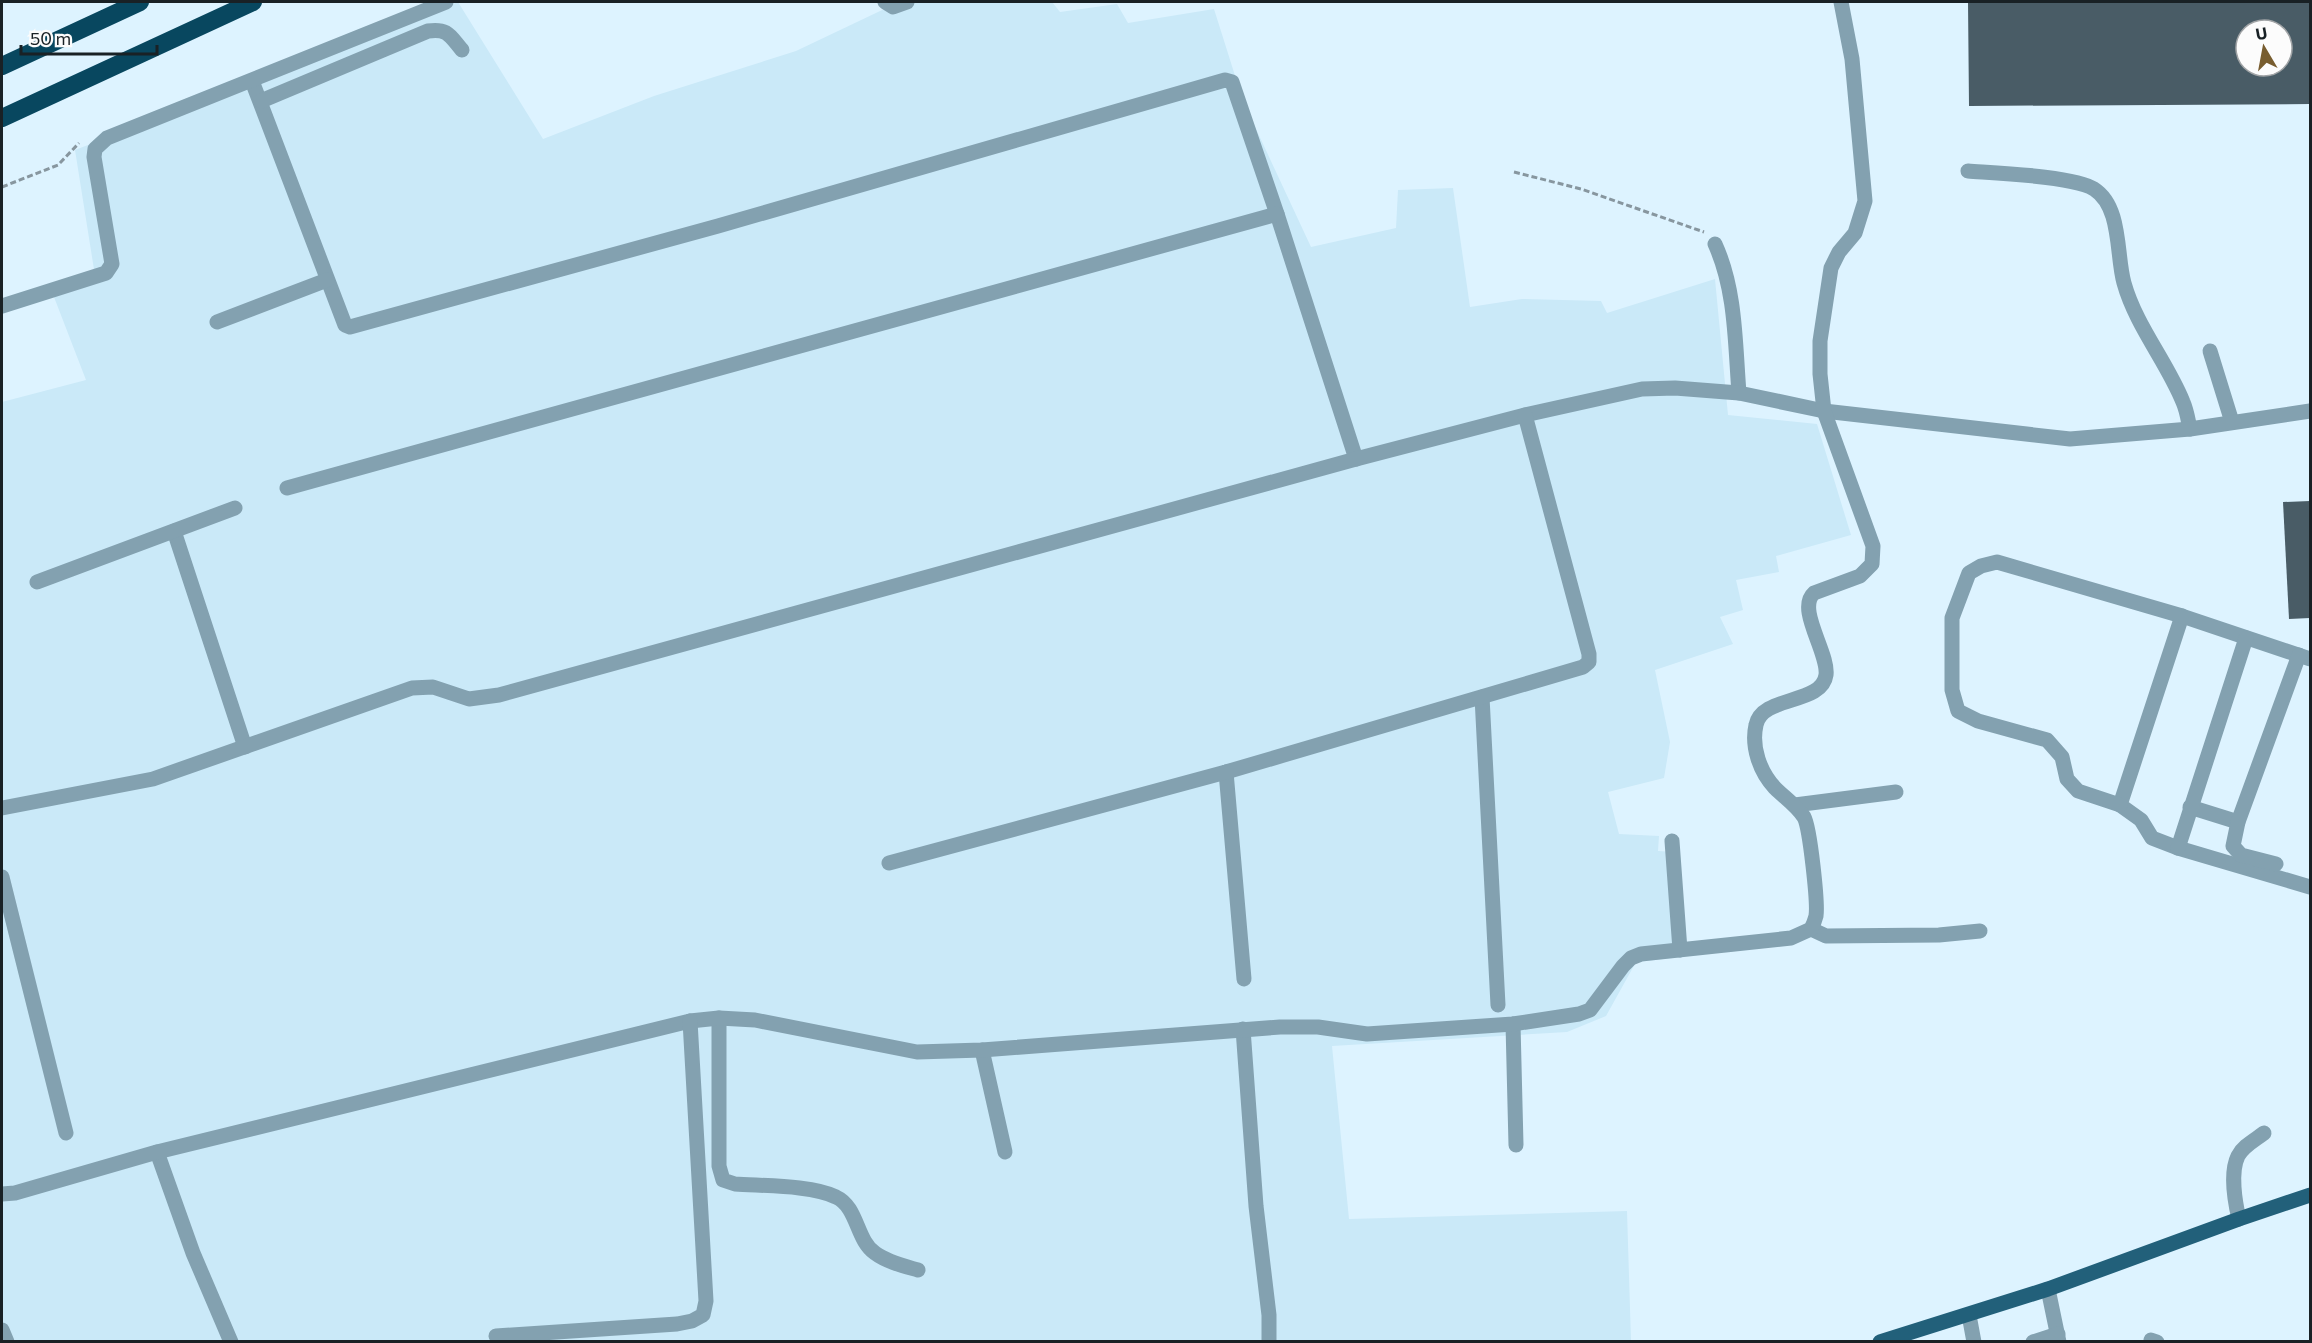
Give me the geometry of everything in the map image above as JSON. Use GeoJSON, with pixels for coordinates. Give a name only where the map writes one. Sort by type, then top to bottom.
{"type":"FeatureCollection","features":[{"type":"Feature","properties":{"kind":"highway"},"geometry":{"type":"LineString","coordinates":[[2,66],[140,2]]}},
{"type":"Feature","properties":{"kind":"highway"},"geometry":{"type":"LineString","coordinates":[[2,118],[254,2]]}},
{"type":"Feature","properties":{"kind":"main road"},"geometry":{"type":"LineString","coordinates":[[1880,1341],[2048,1289],[2310,1195]]}},
{"type":"Feature","properties":{"kind":"street"},"geometry":{"type":"LineString","coordinates":[[2,306],[105,273],[112,264],[94,157],[95,149],[107,138],[446,2]]}},
{"type":"Feature","properties":{"kind":"street"},"geometry":{"type":"LineString","coordinates":[[885,2],[892,7],[907,2]]}},
{"type":"Feature","properties":{"kind":"street"},"geometry":{"type":"LineString","coordinates":[[2,1194],[15,1193],[157,1152],[690,1021],[719,1018],[755,1020],[917,1052],[982,1050],[1243,1029],[1317,1027],[1368,1034],[1513,1024],[1579,1014],[1590,1010],[1631,958],[1641,954],[1791,938],[1811,929],[1816,915],[1806,820],[1795,805],[1777,790],[1762,770],[1757,757],[1756,724],[1761,715],[1772,707],[1814,692],[1824,681],[1825,665],[1807,607],[1810,597],[1814,593],[1860,576],[1872,564],[1873,546],[1824,411],[1820,374],[1820,340],[1831,268],[1839,252],[1855,233],[1865,201],[1852,58],[1841,2]]}},
{"type":"Feature","properties":{"kind":"street"},"geometry":{"type":"LineString","coordinates":[[261,101],[428,31],[441,29],[447,32],[462,50]]}},
{"type":"Feature","properties":{"kind":"street"},"geometry":{"type":"LineString","coordinates":[[252,81],[327,280],[345,325],[350,327],[718,226],[1225,80],[1233,82],[1278,214],[1356,459]]}},
{"type":"Feature","properties":{"kind":"street"},"geometry":{"type":"LineString","coordinates":[[1968,171],[2073,181],[2095,189],[2109,205],[2118,239],[2124,282],[2133,307],[2184,403],[2190,429]]}},
{"type":"Feature","properties":{"kind":"street"},"geometry":{"type":"LineString","coordinates":[[287,488],[1278,214]]}},
{"type":"Feature","properties":{"kind":"street"},"geometry":{"type":"LineString","coordinates":[[1715,244],[1722,259],[1733,308],[1739,393]]}},
{"type":"Feature","properties":{"kind":"street"},"geometry":{"type":"LineString","coordinates":[[217,322],[327,280]]}},
{"type":"Feature","properties":{"kind":"street"},"geometry":{"type":"LineString","coordinates":[[2210,351],[2232,422]]}},
{"type":"Feature","properties":{"kind":"street"},"geometry":{"type":"LineString","coordinates":[[2,808],[153,779],[412,688],[433,687],[469,699],[499,695],[1356,459],[1526,415],[1642,389],[1675,388],[1739,393],[1824,411],[2070,439],[2190,429],[2310,411]]}},
{"type":"Feature","properties":{"kind":"street"},"geometry":{"type":"LineString","coordinates":[[889,863],[1227,772],[1583,667],[1589,662],[1589,654],[1526,415]]}},
{"type":"Feature","properties":{"kind":"street"},"geometry":{"type":"LineString","coordinates":[[37,582],[235,508]]}},
{"type":"Feature","properties":{"kind":"street"},"geometry":{"type":"LineString","coordinates":[[174,531],[245,747]]}},
{"type":"Feature","properties":{"kind":"street"},"geometry":{"type":"LineString","coordinates":[[2276,864],[2241,855],[2234,846],[2238,822],[2305,657],[2182,616],[1997,562],[1981,566],[1969,573],[1952,618],[1952,690],[1958,711],[1978,721],[2047,740],[2062,758],[2067,779],[2078,791],[2120,805],[2141,820],[2152,838],[2178,848],[2310,887]]}},
{"type":"Feature","properties":{"kind":"street"},"geometry":{"type":"LineString","coordinates":[[2120,805],[2182,616]]}},
{"type":"Feature","properties":{"kind":"street"},"geometry":{"type":"LineString","coordinates":[[2178,848],[2246,638]]}},
{"type":"Feature","properties":{"kind":"street"},"geometry":{"type":"LineString","coordinates":[[1482,697],[1498,1005]]}},
{"type":"Feature","properties":{"kind":"street"},"geometry":{"type":"LineString","coordinates":[[1227,772],[1244,979]]}},
{"type":"Feature","properties":{"kind":"street"},"geometry":{"type":"LineString","coordinates":[[1795,805],[1896,792]]}},
{"type":"Feature","properties":{"kind":"street"},"geometry":{"type":"LineString","coordinates":[[2190,807],[2238,822]]}},
{"type":"Feature","properties":{"kind":"street"},"geometry":{"type":"LineString","coordinates":[[1672,841],[1680,950]]}},
{"type":"Feature","properties":{"kind":"street"},"geometry":{"type":"LineString","coordinates":[[2,877],[66,1133]]}},
{"type":"Feature","properties":{"kind":"street"},"geometry":{"type":"LineString","coordinates":[[1811,929],[1826,936],[1919,935],[1980,931]]}},
{"type":"Feature","properties":{"kind":"street"},"geometry":{"type":"LineString","coordinates":[[719,1018],[719,1166],[723,1180],[735,1184],[819,1191],[837,1197],[847,1205],[868,1245],[875,1253],[900,1265],[918,1270]]}},
{"type":"Feature","properties":{"kind":"street"},"geometry":{"type":"LineString","coordinates":[[496,1336],[677,1324],[692,1321],[703,1315],[706,1301],[690,1021]]}},
{"type":"Feature","properties":{"kind":"street"},"geometry":{"type":"LineString","coordinates":[[1513,1024],[1516,1144]]}},
{"type":"Feature","properties":{"kind":"street"},"geometry":{"type":"LineString","coordinates":[[1243,1029],[1256,1206],[1269,1315],[1269,1341]]}},
{"type":"Feature","properties":{"kind":"street"},"geometry":{"type":"LineString","coordinates":[[982,1050],[1005,1152]]}},
{"type":"Feature","properties":{"kind":"street"},"geometry":{"type":"LineString","coordinates":[[2239,1219],[2234,1194],[2238,1156],[2246,1146],[2264,1133]]}},
{"type":"Feature","properties":{"kind":"street"},"geometry":{"type":"LineString","coordinates":[[157,1152],[193,1252],[231,1341]]}},
{"type":"Feature","properties":{"kind":"street"},"geometry":{"type":"LineString","coordinates":[[2033,1341],[2059,1338],[2048,1289]]}},
{"type":"Feature","properties":{"kind":"street"},"geometry":{"type":"LineString","coordinates":[[1969,1315],[1974,1341]]}},
{"type":"Feature","properties":{"kind":"street"},"geometry":{"type":"LineString","coordinates":[[2,1330],[7,1341]]}},
{"type":"Feature","properties":{"kind":"path"},"geometry":{"type":"LineString","coordinates":[[1514,172],[1581,189],[1703,230],[1715,244]]}},
{"type":"Feature","properties":{"kind":"shaded area"},"geometry":{"type":"Polygon","coordinates":[[[458,2],[543,139],[654,96],[796,51],[899,2],[1052,2],[1060,12],[1117,4],[1128,23],[1214,9],[1243,101],[1311,247],[1396,228],[1398,190],[1453,188],[1470,307],[1522,299],[1601,301],[1607,313],[1715,279],[1728,415],[1817,424],[1851,535],[1776,556],[1779,572],[1736,580],[1743,610],[1720,617],[1733,644],[1655,670],[1670,742],[1664,778],[1608,792],[1619,834],[1659,836],[1658,851],[1675,852],[1682,957],[1636,962],[1606,1016],[1567,1032],[1332,1046],[1349,1219],[1627,1211],[1631,1341],[2,1342],[2,402],[86,380],[54,297],[96,282],[75,150],[458,2]]]}},
{"type":"Feature","properties":{"kind":"building"},"geometry":{"type":"Polygon","coordinates":[[[1968,2],[2310,2],[2310,104],[1969,106],[1968,2]]]}},
{"type":"Feature","properties":{"kind":"building"},"geometry":{"type":"Polygon","coordinates":[[[2310,501],[2310,618],[2289,619],[2283,502],[2310,501]]]}}]}
